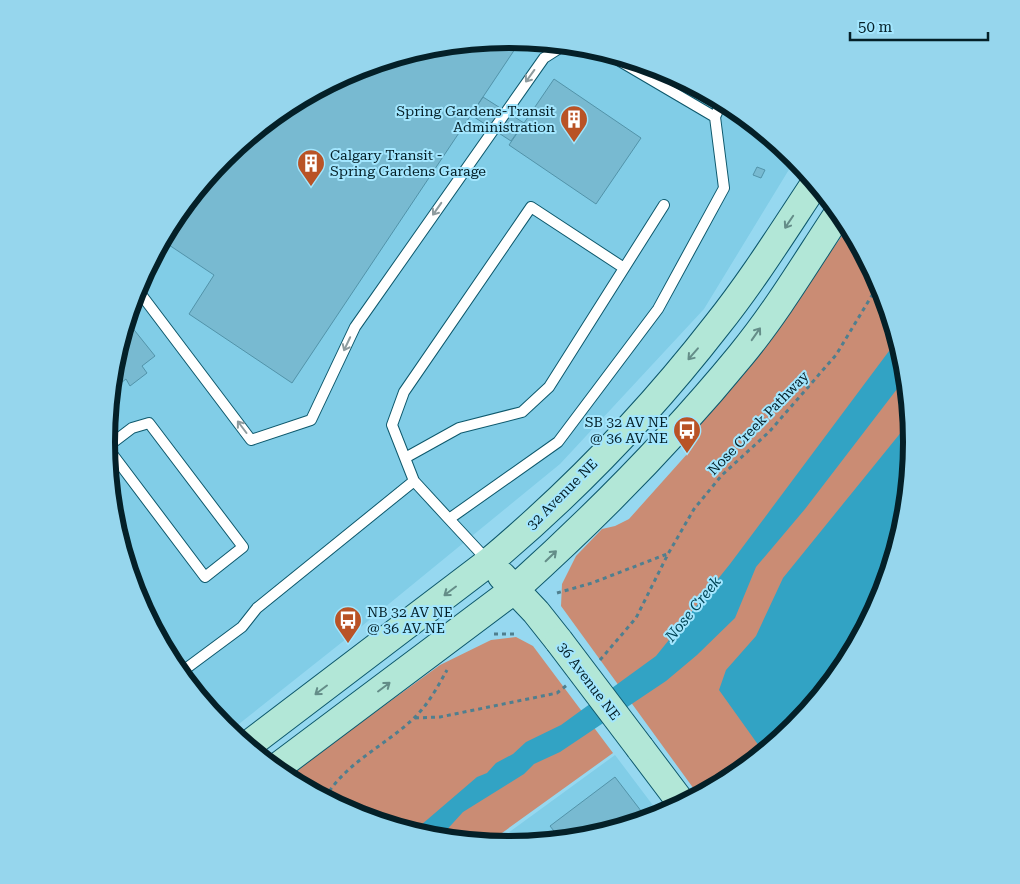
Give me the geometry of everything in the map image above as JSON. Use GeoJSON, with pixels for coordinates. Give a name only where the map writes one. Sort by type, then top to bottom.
{"type":"FeatureCollection","features":[{"type":"Feature","properties":{"kind":"main road","name":"32 Avenue NE"},"geometry":{"type":"LineString","coordinates":[[253,741],[489,562],[526,530],[631,426],[717,326],[812,188]]}},
{"type":"Feature","properties":{"kind":"main road"},"geometry":{"type":"LineString","coordinates":[[282,764],[515,589],[550,558],[658,448],[742,354],[835,219]]}},
{"type":"Feature","properties":{"kind":"main road","name":"36 Avenue NE"},"geometry":{"type":"LineString","coordinates":[[489,562],[515,589],[559,641],[678,799]]}},
{"type":"Feature","properties":{"kind":"lane"},"geometry":{"type":"LineString","coordinates":[[143,297],[251,440],[311,420],[355,327],[544,58],[556,50]]}},
{"type":"Feature","properties":{"kind":"lane"},"geometry":{"type":"LineString","coordinates":[[627,65],[715,117]]}},
{"type":"Feature","properties":{"kind":"lane"},"geometry":{"type":"LineString","coordinates":[[449,519],[558,442],[658,309],[724,188],[715,117],[719,108]]}},
{"type":"Feature","properties":{"kind":"lane"},"geometry":{"type":"LineString","coordinates":[[405,458],[459,428],[522,412],[548,387],[664,205]]}},
{"type":"Feature","properties":{"kind":"lane"},"geometry":{"type":"LineString","coordinates":[[489,562],[414,481],[392,425],[404,392],[531,207],[624,268]]}},
{"type":"Feature","properties":{"kind":"lane"},"geometry":{"type":"LineString","coordinates":[[115,441],[132,428],[149,423],[243,547],[205,577],[116,458]]}},
{"type":"Feature","properties":{"kind":"lane"},"geometry":{"type":"LineString","coordinates":[[187,668],[242,627],[257,608],[414,481]]}},
{"type":"Feature","properties":{"kind":"path","name":"Nose Creek Pathway"},"geometry":{"type":"LineString","coordinates":[[594,664],[602,659],[636,618],[668,554],[694,509],[722,475],[769,432],[836,355],[874,292]]}},
{"type":"Feature","properties":{"kind":"path"},"geometry":{"type":"LineString","coordinates":[[557,593],[592,583],[668,554]]}},
{"type":"Feature","properties":{"kind":"path"},"geometry":{"type":"LineString","coordinates":[[490,634],[516,634]]}},
{"type":"Feature","properties":{"kind":"path"},"geometry":{"type":"LineString","coordinates":[[329,792],[346,771],[415,718],[438,687],[450,663]]}},
{"type":"Feature","properties":{"kind":"path"},"geometry":{"type":"LineString","coordinates":[[415,718],[440,716],[557,693],[572,681]]}},
{"type":"Feature","properties":{"kind":"shaded area"},"geometry":{"type":"Polygon","coordinates":[[[484,48],[536,48],[561,51],[587,55],[637,68],[707,100],[770,145],[791,166],[704,309],[560,464],[236,726],[213,702],[182,661],[156,616],[136,569],[123,519],[116,468],[116,416],[123,365],[136,315],[156,268],[182,223],[213,182],[250,145],[270,129],[313,100],[336,88],[383,68],[408,61],[433,55],[484,48]]]}},
{"type":"Feature","properties":{"kind":"shaded area"},"geometry":{"type":"Polygon","coordinates":[[[844,233],[864,268],[884,315],[897,365],[904,416],[904,468],[897,519],[884,569],[864,616],[852,639],[823,682],[807,702],[770,739],[729,770],[695,790],[561,606],[562,584],[576,556],[602,529],[615,526],[629,519],[688,453],[697,430],[705,417],[771,335],[844,233]]]}},
{"type":"Feature","properties":{"kind":"shaded area"},"geometry":{"type":"Polygon","coordinates":[[[893,346],[900,385],[805,509],[756,567],[735,618],[697,655],[666,681],[560,752],[534,764],[524,774],[463,812],[446,831],[420,826],[477,777],[487,773],[496,763],[513,754],[526,742],[561,725],[656,656],[730,564],[893,346]]]}},
{"type":"Feature","properties":{"kind":"shaded area"},"geometry":{"type":"Polygon","coordinates":[[[904,429],[904,468],[897,519],[884,569],[864,616],[852,639],[823,682],[789,721],[760,747],[719,690],[726,670],[756,636],[783,578],[904,429]]]}},
{"type":"Feature","properties":{"kind":"shaded area"},"geometry":{"type":"Polygon","coordinates":[[[516,637],[533,646],[613,753],[498,836],[433,829],[383,816],[336,796],[293,772],[440,665],[491,640],[516,637]]]}},
{"type":"Feature","properties":{"kind":"shaded area"},"geometry":{"type":"Polygon","coordinates":[[[615,755],[655,808],[637,816],[587,829],[536,836],[504,836],[615,755]]]}},
{"type":"Feature","properties":{"kind":"building","name":"Calgary Transit - Spring Gardens Garage"},"geometry":{"type":"Polygon","coordinates":[[[484,48],[516,48],[292,383],[189,314],[214,275],[168,245],[213,182],[250,145],[270,129],[313,100],[383,68],[433,55],[459,51],[484,48]]]}},
{"type":"Feature","properties":{"kind":"building","name":"Spring Gardens-Transit Administration"},"geometry":{"type":"Polygon","coordinates":[[[554,79],[641,138],[596,204],[509,145],[554,79]]]}},
{"type":"Feature","properties":{"kind":"building"},"geometry":{"type":"Polygon","coordinates":[[[483,97],[524,123],[511,141],[471,115],[483,97]]]}},
{"type":"Feature","properties":{"kind":"building"},"geometry":{"type":"Polygon","coordinates":[[[757,167],[765,170],[761,178],[753,175],[757,167]]]}},
{"type":"Feature","properties":{"kind":"building"},"geometry":{"type":"Polygon","coordinates":[[[132,328],[155,356],[142,366],[147,373],[130,386],[126,379],[120,384],[132,328]]]}},
{"type":"Feature","properties":{"kind":"building"},"geometry":{"type":"Polygon","coordinates":[[[615,777],[643,813],[587,829],[561,833],[556,834],[550,826],[615,777]]]}},
{"type":"Feature","properties":{"kind":"place","name":"Spring Gardens-Transit Administration"},"geometry":{"type":"Point","coordinates":[574,143]}},
{"type":"Feature","properties":{"kind":"place","name":"Calgary Transit - Spring Gardens Garage"},"geometry":{"type":"Point","coordinates":[311,187]}},
{"type":"Feature","properties":{"kind":"place","name":"SB 32 AV NE @ 36 AV NE"},"geometry":{"type":"Point","coordinates":[687,454]}},
{"type":"Feature","properties":{"kind":"place","name":"NB 32 AV NE @ 36 AV NE"},"geometry":{"type":"Point","coordinates":[348,644]}},
{"type":"Feature","properties":{"kind":"water label","name":"Nose Creek"},"geometry":{"type":"Point","coordinates":[693,609]}}]}
